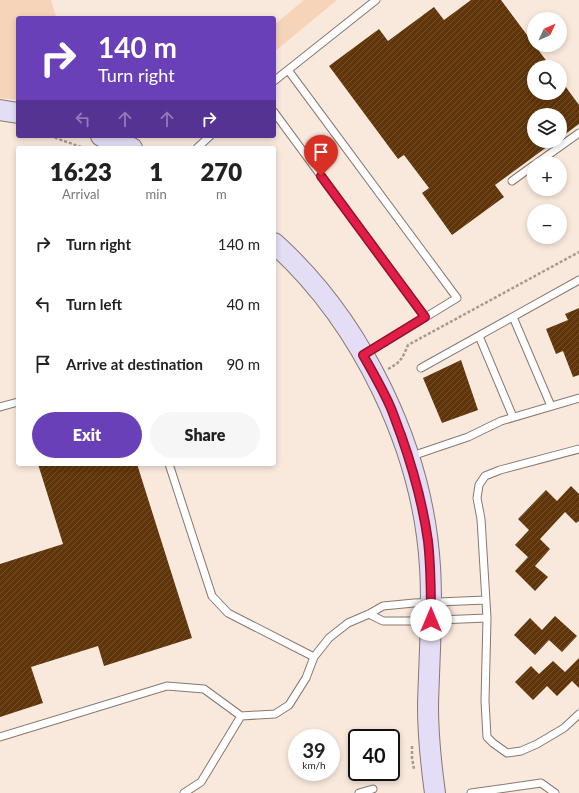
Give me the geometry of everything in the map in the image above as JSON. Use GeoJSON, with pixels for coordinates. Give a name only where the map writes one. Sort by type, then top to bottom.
{"type":"FeatureCollection","features":[{"type":"Feature","properties":{"kind":"street"},"geometry":{"type":"LineString","coordinates":[[0,110],[16,113]]}},
{"type":"Feature","properties":{"kind":"street"},"geometry":{"type":"LineString","coordinates":[[106,138],[127,146]]}},
{"type":"Feature","properties":{"kind":"street"},"geometry":{"type":"LineString","coordinates":[[276,245],[318,289],[342,322],[363,355],[391,408],[409,457],[423,513],[428,541],[431,612],[428,728],[435,793]]}},
{"type":"Feature","properties":{"kind":"lane"},"geometry":{"type":"LineString","coordinates":[[276,79],[376,0]]}},
{"type":"Feature","properties":{"kind":"lane"},"geometry":{"type":"LineString","coordinates":[[288,70],[457,298],[363,355]]}},
{"type":"Feature","properties":{"kind":"lane"},"geometry":{"type":"LineString","coordinates":[[276,115],[425,317]]}},
{"type":"Feature","properties":{"kind":"lane"},"geometry":{"type":"LineString","coordinates":[[547,156],[579,133]]}},
{"type":"Feature","properties":{"kind":"lane"},"geometry":{"type":"LineString","coordinates":[[199,146],[208,138]]}},
{"type":"Feature","properties":{"kind":"lane"},"geometry":{"type":"LineString","coordinates":[[512,181],[527,170]]}},
{"type":"Feature","properties":{"kind":"lane"},"geometry":{"type":"LineString","coordinates":[[421,368],[579,280]]}},
{"type":"Feature","properties":{"kind":"lane"},"geometry":{"type":"LineString","coordinates":[[513,317],[551,406]]}},
{"type":"Feature","properties":{"kind":"lane"},"geometry":{"type":"LineString","coordinates":[[479,336],[513,417]]}},
{"type":"Feature","properties":{"kind":"lane"},"geometry":{"type":"LineString","coordinates":[[409,457],[468,437],[501,420],[579,398]]}},
{"type":"Feature","properties":{"kind":"lane"},"geometry":{"type":"LineString","coordinates":[[0,407],[16,403]]}},
{"type":"Feature","properties":{"kind":"lane"},"geometry":{"type":"LineString","coordinates":[[579,449],[500,470],[486,476],[479,485],[477,498],[481,519],[487,618],[485,701],[487,737],[506,753],[521,751],[537,744],[564,728],[579,714]]}},
{"type":"Feature","properties":{"kind":"lane"},"geometry":{"type":"LineString","coordinates":[[170,466],[212,596],[228,613],[314,657]]}},
{"type":"Feature","properties":{"kind":"lane"},"geometry":{"type":"LineString","coordinates":[[370,614],[383,621],[486,600]]}},
{"type":"Feature","properties":{"kind":"lane"},"geometry":{"type":"LineString","coordinates":[[0,736],[167,686],[204,689],[241,716],[275,714],[289,705],[306,678],[314,657],[329,638],[348,624],[383,606],[487,618]]}},
{"type":"Feature","properties":{"kind":"lane"},"geometry":{"type":"LineString","coordinates":[[184,793],[201,782],[241,716]]}},
{"type":"Feature","properties":{"kind":"lane"},"geometry":{"type":"LineString","coordinates":[[471,793],[500,791],[541,783],[555,793]]}},
{"type":"Feature","properties":{"kind":"lane"},"geometry":{"type":"LineString","coordinates":[[359,793],[374,789]]}},
{"type":"Feature","properties":{"kind":"path"},"geometry":{"type":"LineString","coordinates":[[56,138],[78,146]]}},
{"type":"Feature","properties":{"kind":"path"},"geometry":{"type":"LineString","coordinates":[[375,376],[398,363],[408,345],[579,252]]}},
{"type":"Feature","properties":{"kind":"path"},"geometry":{"type":"LineString","coordinates":[[412,743],[412,758],[415,772]]}},
{"type":"Feature","properties":{"kind":"shaded area"},"geometry":{"type":"Polygon","coordinates":[[[0,0],[51,0],[56,16],[16,16],[16,100],[0,98],[0,0]]]}},
{"type":"Feature","properties":{"kind":"shaded area"},"geometry":{"type":"Polygon","coordinates":[[[304,0],[337,0],[276,50],[276,23],[304,0]]]}},
{"type":"Feature","properties":{"kind":"building"},"geometry":{"type":"Polygon","coordinates":[[[471,0],[501,0],[527,35],[527,52],[540,52],[546,60],[527,60],[527,100],[567,100],[567,89],[579,105],[579,124],[567,133],[567,108],[527,108],[527,148],[545,148],[535,156],[527,156],[527,162],[495,185],[504,197],[452,235],[422,193],[429,188],[404,155],[398,159],[329,66],[379,29],[388,41],[434,7],[444,20],[471,0]]]}},
{"type":"Feature","properties":{"kind":"building"},"geometry":{"type":"Polygon","coordinates":[[[579,308],[579,375],[573,377],[563,351],[556,354],[546,329],[568,320],[565,314],[579,308]]]}},
{"type":"Feature","properties":{"kind":"building"},"geometry":{"type":"Polygon","coordinates":[[[461,360],[478,410],[442,423],[423,378],[461,360]]]}},
{"type":"Feature","properties":{"kind":"building"},"geometry":{"type":"Polygon","coordinates":[[[39,466],[138,466],[192,638],[104,666],[98,646],[31,667],[43,703],[0,717],[0,564],[63,544],[39,466]]]}},
{"type":"Feature","properties":{"kind":"building"},"geometry":{"type":"Polygon","coordinates":[[[571,486],[579,494],[579,521],[576,523],[565,512],[540,539],[550,549],[535,566],[548,577],[535,591],[515,571],[528,557],[515,545],[529,530],[518,519],[546,490],[557,501],[571,486]]]}},
{"type":"Feature","properties":{"kind":"building"},"geometry":{"type":"Polygon","coordinates":[[[555,616],[577,636],[562,652],[549,640],[535,655],[514,635],[530,618],[542,630],[555,616]]]}},
{"type":"Feature","properties":{"kind":"building"},"geometry":{"type":"Polygon","coordinates":[[[579,658],[579,688],[572,681],[557,696],[547,686],[533,700],[515,682],[531,666],[539,674],[553,661],[565,672],[579,658]]]}},
{"type":"Feature","properties":{"kind":"route"},"geometry":{"type":"LineString","coordinates":[[321,176],[425,317],[363,355],[391,408],[410,462],[417,488],[428,541],[431,620]]}}]}
